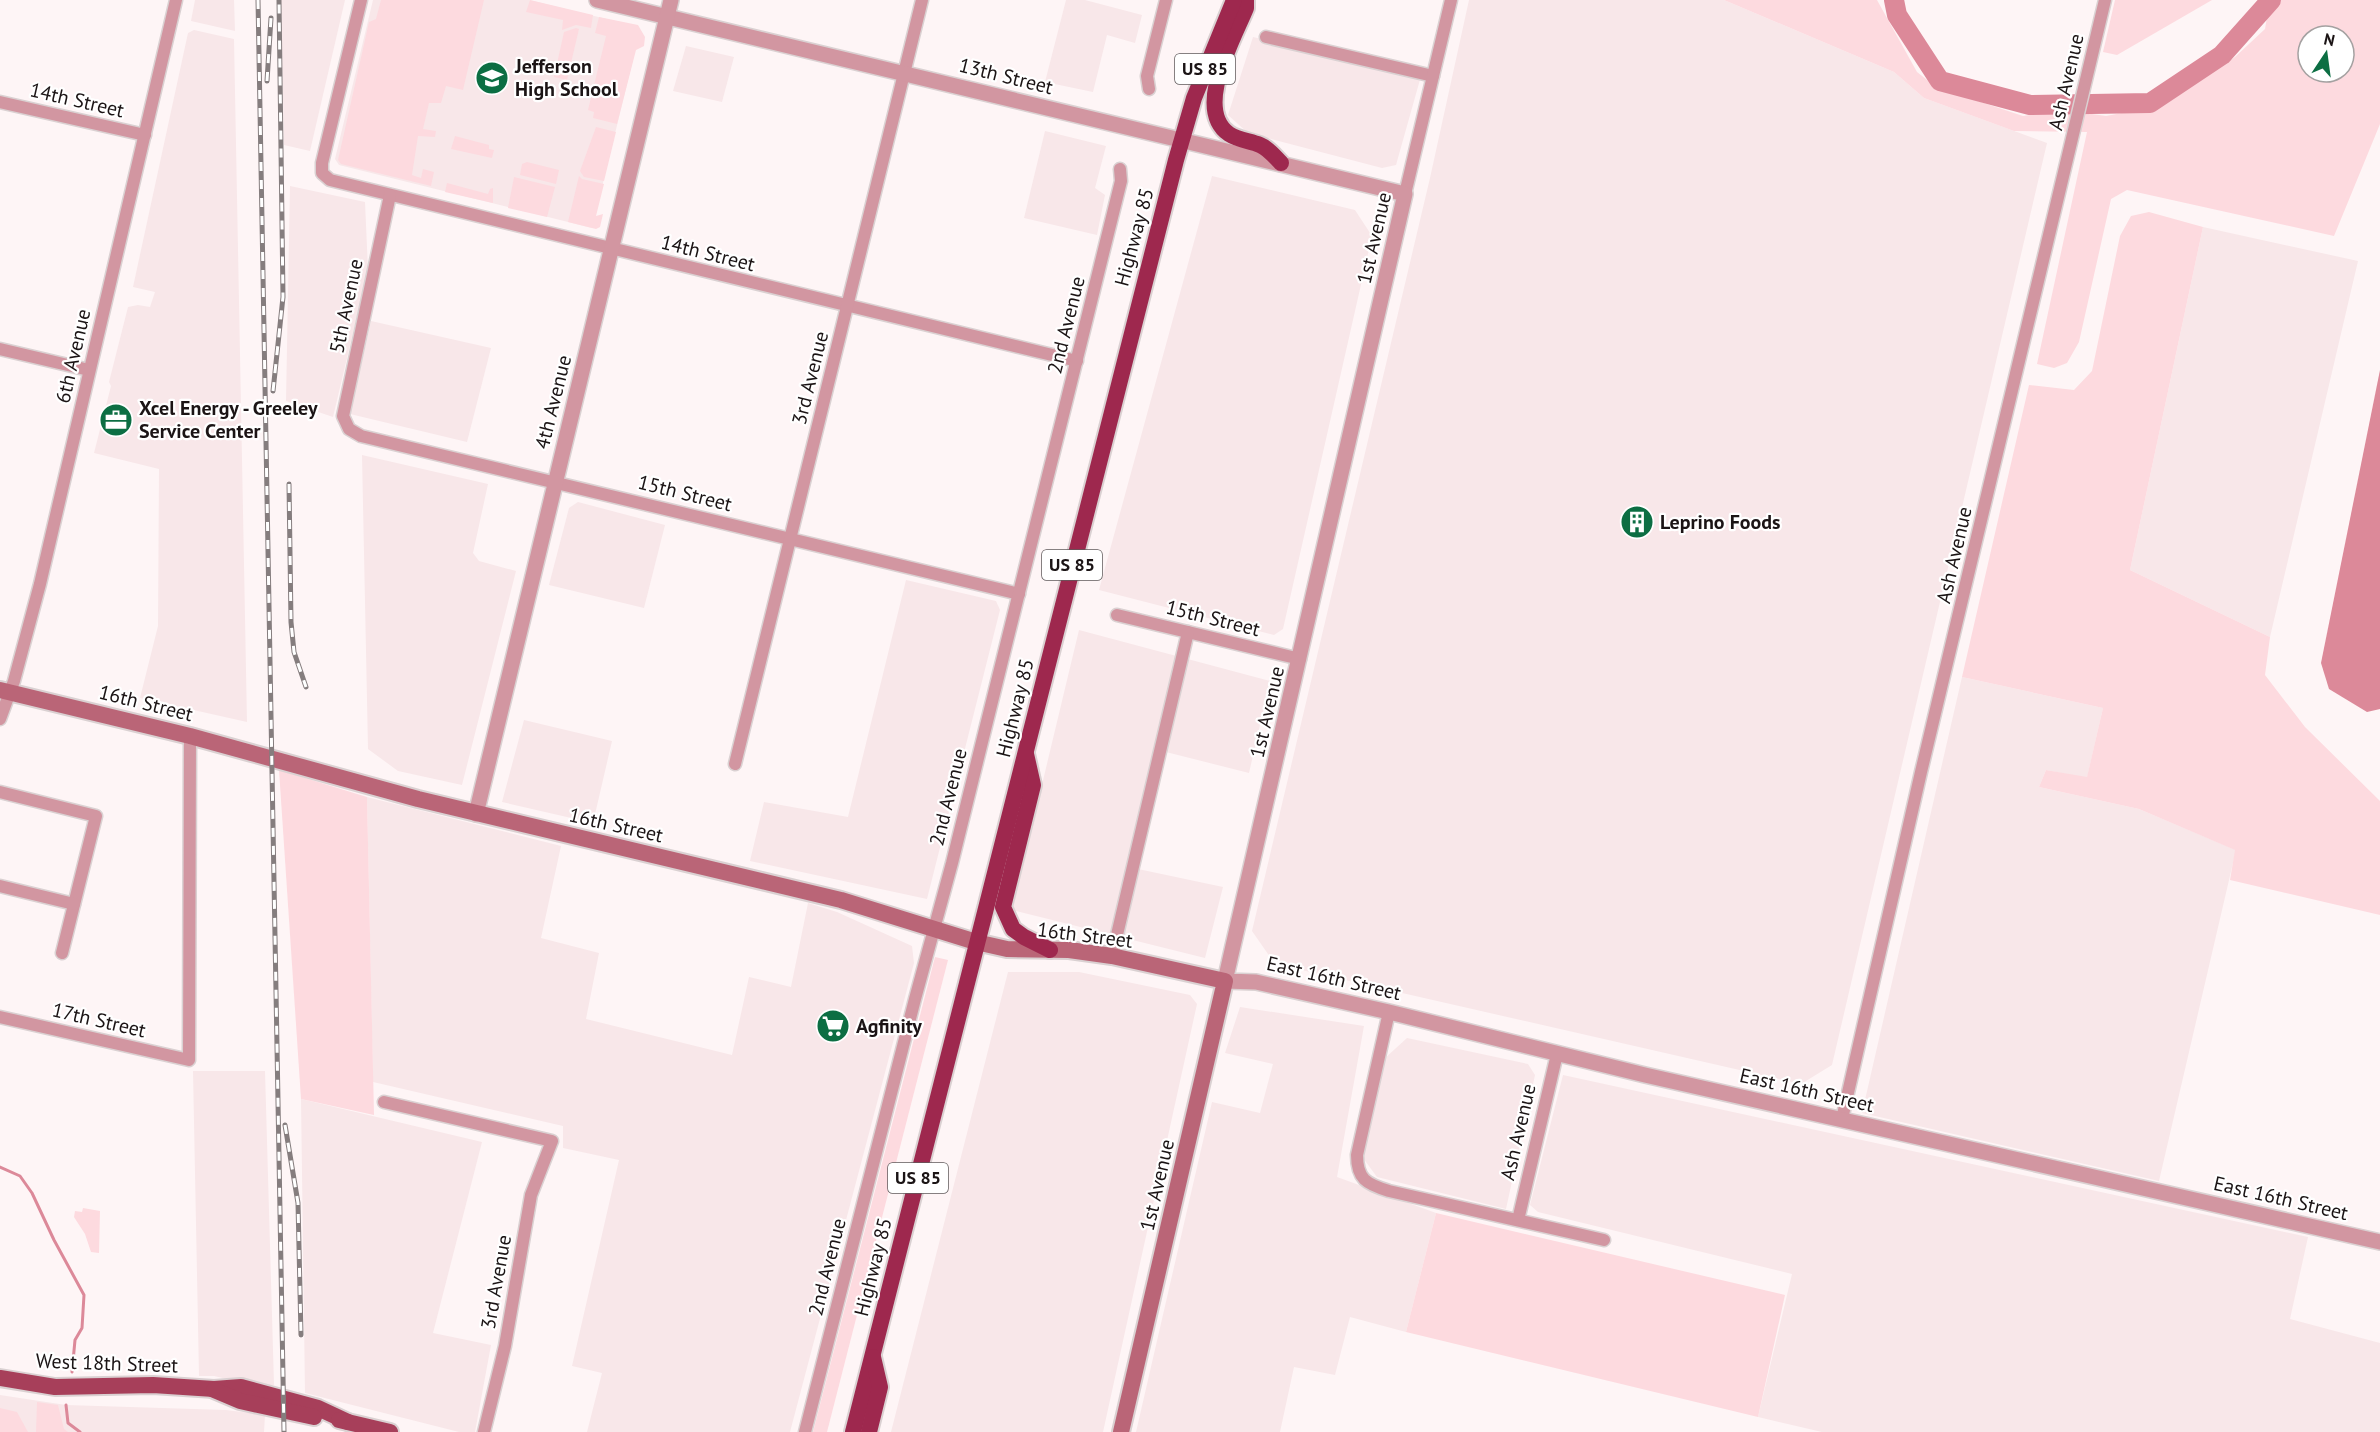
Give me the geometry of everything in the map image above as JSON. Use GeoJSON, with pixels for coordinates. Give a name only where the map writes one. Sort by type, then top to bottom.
{"type":"FeatureCollection","features":[{"type":"Feature","properties":{"kind":"highway","name":"Highway 85"},"geometry":{"type":"LineString","coordinates":[[853,1432],[1182,139],[1198,88],[1234,0]]}},
{"type":"Feature","properties":{"kind":"highway"},"geometry":{"type":"LineString","coordinates":[[1246,0],[1246,8],[1217,82],[1214,110],[1229,134],[1263,146],[1281,163]]}},
{"type":"Feature","properties":{"kind":"highway"},"geometry":{"type":"LineString","coordinates":[[1025,752],[1033,785],[1003,907],[1013,928],[1024,937],[1050,950]]}},
{"type":"Feature","properties":{"kind":"highway"},"geometry":{"type":"LineString","coordinates":[[869,1432],[880,1387],[873,1354]]}},
{"type":"Feature","properties":{"kind":"main road","name":"16th Street"},"geometry":{"type":"LineString","coordinates":[[5,691],[190,736],[476,814],[818,895],[976,942],[1007,949],[1050,950],[1112,956],[1225,981]]}},
{"type":"Feature","properties":{"kind":"main road","name":"1st Avenue"},"geometry":{"type":"LineString","coordinates":[[1120,1432],[1225,981]]}},
{"type":"Feature","properties":{"kind":"main road","name":"West 18th Street"},"geometry":{"type":"LineString","coordinates":[[0,1378],[55,1386],[153,1385],[214,1389],[241,1387],[318,1408],[348,1422],[390,1432]]}},
{"type":"Feature","properties":{"kind":"street","name":"6th Avenue"},"geometry":{"type":"LineString","coordinates":[[0,719],[5,691],[40,584],[176,0]]}},
{"type":"Feature","properties":{"kind":"street","name":"14th Street"},"geometry":{"type":"LineString","coordinates":[[362,0],[322,163],[322,173],[330,180],[1077,361]]}},
{"type":"Feature","properties":{"kind":"street","name":"13th Street"},"geometry":{"type":"LineString","coordinates":[[597,0],[1405,194]]}},
{"type":"Feature","properties":{"kind":"street","name":"4th Avenue"},"geometry":{"type":"LineString","coordinates":[[476,814],[670,0]]}},
{"type":"Feature","properties":{"kind":"street","name":"3rd Avenue"},"geometry":{"type":"LineString","coordinates":[[735,765],[922,0]]}},
{"type":"Feature","properties":{"kind":"street"},"geometry":{"type":"LineString","coordinates":[[1149,89],[1148,75],[1166,0]]}},
{"type":"Feature","properties":{"kind":"street","name":"1st Avenue"},"geometry":{"type":"LineString","coordinates":[[1225,981],[1451,0]]}},
{"type":"Feature","properties":{"kind":"street","name":"Ash Avenue"},"geometry":{"type":"LineString","coordinates":[[1842,1119],[1921,771],[2105,0]]}},
{"type":"Feature","properties":{"kind":"street"},"geometry":{"type":"LineString","coordinates":[[1266,37],[1433,76]]}},
{"type":"Feature","properties":{"kind":"street","name":"14th Street"},"geometry":{"type":"LineString","coordinates":[[0,102],[145,135]]}},
{"type":"Feature","properties":{"kind":"street","name":"2nd Avenue"},"geometry":{"type":"LineString","coordinates":[[805,1432],[1019,594],[1121,182],[1120,169]]}},
{"type":"Feature","properties":{"kind":"street","name":"5th Avenue"},"geometry":{"type":"LineString","coordinates":[[346,424],[343,416],[390,195]]}},
{"type":"Feature","properties":{"kind":"street"},"geometry":{"type":"LineString","coordinates":[[0,349],[89,370]]}},
{"type":"Feature","properties":{"kind":"street","name":"15th Street"},"geometry":{"type":"LineString","coordinates":[[346,424],[349,429],[361,436],[1019,594]]}},
{"type":"Feature","properties":{"kind":"street","name":"15th Street"},"geometry":{"type":"LineString","coordinates":[[1117,615],[1300,659]]}},
{"type":"Feature","properties":{"kind":"street"},"geometry":{"type":"LineString","coordinates":[[1112,956],[1188,632]]}},
{"type":"Feature","properties":{"kind":"street","name":"17th Street"},"geometry":{"type":"LineString","coordinates":[[0,1017],[189,1060],[190,736]]}},
{"type":"Feature","properties":{"kind":"street"},"geometry":{"type":"LineString","coordinates":[[0,792],[96,816],[62,953]]}},
{"type":"Feature","properties":{"kind":"street"},"geometry":{"type":"LineString","coordinates":[[0,886],[74,904]]}},
{"type":"Feature","properties":{"kind":"street","name":"East 16th Street"},"geometry":{"type":"LineString","coordinates":[[1225,981],[1256,982],[1389,1012],[1557,1054],[2380,1242]]}},
{"type":"Feature","properties":{"kind":"street"},"geometry":{"type":"LineString","coordinates":[[1389,1012],[1357,1155],[1357,1169],[1362,1178],[1375,1187],[1389,1191],[1604,1240]]}},
{"type":"Feature","properties":{"kind":"street","name":"Ash Avenue"},"geometry":{"type":"LineString","coordinates":[[1518,1220],[1557,1054]]}},
{"type":"Feature","properties":{"kind":"street","name":"3rd Avenue"},"geometry":{"type":"LineString","coordinates":[[384,1102],[552,1141],[531,1195],[505,1346],[483,1432]]}},
{"type":"Feature","properties":{"kind":"shaded area"},"geometry":{"type":"Polygon","coordinates":[[[195,0],[234,0],[235,31],[191,21],[195,0]]]}},
{"type":"Feature","properties":{"kind":"shaded area"},"geometry":{"type":"Polygon","coordinates":[[[281,0],[345,0],[310,151],[284,145],[281,0]]]}},
{"type":"Feature","properties":{"kind":"shaded area","name":"Jefferson High School"},"geometry":{"type":"Polygon","coordinates":[[[373,0],[529,0],[635,26],[640,31],[592,228],[339,165],[335,159],[373,0]]]}},
{"type":"Feature","properties":{"kind":"shaded area"},"geometry":{"type":"Polygon","coordinates":[[[381,0],[484,0],[463,90],[446,86],[441,103],[429,103],[423,129],[436,131],[435,137],[418,136],[412,175],[421,178],[423,169],[434,172],[431,186],[341,164],[338,160],[369,22],[376,19],[381,0]]]}},
{"type":"Feature","properties":{"kind":"shaded area"},"geometry":{"type":"Polygon","coordinates":[[[530,0],[593,15],[591,28],[576,25],[562,30],[563,20],[526,12],[530,0]]]}},
{"type":"Feature","properties":{"kind":"shaded area"},"geometry":{"type":"Polygon","coordinates":[[[1066,0],[1085,0],[1142,15],[1135,43],[1107,35],[1093,92],[1045,82],[1066,0]]]}},
{"type":"Feature","properties":{"kind":"shaded area"},"geometry":{"type":"Polygon","coordinates":[[[1469,0],[1724,0],[1894,72],[1924,98],[2047,143],[1832,1065],[1801,1084],[1275,964],[1252,931],[1430,178],[1469,0]]]}},
{"type":"Feature","properties":{"kind":"shaded area"},"geometry":{"type":"Polygon","coordinates":[[[1724,0],[1877,0],[1917,72],[1936,87],[2023,116],[2064,110],[2106,116],[2164,105],[2235,57],[2265,29],[2267,17],[2280,0],[2380,0],[2380,124],[2334,236],[2127,190],[2111,199],[2079,342],[2067,363],[2054,368],[2037,364],[2087,132],[2014,131],[1924,98],[1894,72],[1724,0]]]}},
{"type":"Feature","properties":{"kind":"shaded area"},"geometry":{"type":"Polygon","coordinates":[[[2115,0],[2212,0],[2117,55],[2103,52],[2115,0]]]}},
{"type":"Feature","properties":{"kind":"shaded area"},"geometry":{"type":"Polygon","coordinates":[[[599,17],[638,25],[645,37],[644,46],[636,50],[617,124],[593,118],[594,112],[588,110],[606,36],[595,33],[599,17]]]}},
{"type":"Feature","properties":{"kind":"shaded area"},"geometry":{"type":"Polygon","coordinates":[[[579,29],[567,80],[554,77],[564,32],[579,29]]]}},
{"type":"Feature","properties":{"kind":"shaded area"},"geometry":{"type":"Polygon","coordinates":[[[194,30],[234,39],[247,722],[140,698],[158,626],[159,469],[94,453],[128,307],[138,305],[150,307],[155,292],[133,287],[188,33],[194,30]]]}},
{"type":"Feature","properties":{"kind":"shaded area"},"geometry":{"type":"Polygon","coordinates":[[[1253,37],[1421,76],[1396,165],[1382,168],[1248,133],[1228,115],[1253,37]]]}},
{"type":"Feature","properties":{"kind":"shaded area"},"geometry":{"type":"Polygon","coordinates":[[[686,46],[734,57],[722,102],[673,91],[686,46]]]}},
{"type":"Feature","properties":{"kind":"shaded area"},"geometry":{"type":"Polygon","coordinates":[[[596,127],[616,132],[604,181],[584,177],[580,171],[596,127]]]}},
{"type":"Feature","properties":{"kind":"shaded area"},"geometry":{"type":"Polygon","coordinates":[[[1045,131],[1106,146],[1095,188],[1105,195],[1097,235],[1024,218],[1045,131]]]}},
{"type":"Feature","properties":{"kind":"shaded area"},"geometry":{"type":"Polygon","coordinates":[[[455,136],[489,145],[489,149],[494,150],[492,158],[451,149],[455,136]]]}},
{"type":"Feature","properties":{"kind":"shaded area"},"geometry":{"type":"Polygon","coordinates":[[[527,162],[559,170],[556,184],[520,175],[522,164],[527,162]]]}},
{"type":"Feature","properties":{"kind":"shaded area"},"geometry":{"type":"Polygon","coordinates":[[[579,176],[582,179],[604,184],[596,216],[603,214],[600,227],[596,229],[568,222],[579,176]]]}},
{"type":"Feature","properties":{"kind":"shaded area"},"geometry":{"type":"Polygon","coordinates":[[[1212,176],[1355,210],[1372,236],[1283,629],[1274,635],[1099,590],[1212,176]]]}},
{"type":"Feature","properties":{"kind":"shaded area"},"geometry":{"type":"Polygon","coordinates":[[[514,177],[555,187],[547,217],[508,208],[514,177]]]}},
{"type":"Feature","properties":{"kind":"shaded area"},"geometry":{"type":"Polygon","coordinates":[[[447,183],[488,194],[493,188],[493,203],[445,192],[447,183]]]}},
{"type":"Feature","properties":{"kind":"shaded area"},"geometry":{"type":"Polygon","coordinates":[[[290,186],[365,202],[368,270],[333,417],[286,401],[290,186]]]}},
{"type":"Feature","properties":{"kind":"shaded area"},"geometry":{"type":"Polygon","coordinates":[[[2149,212],[2203,227],[2130,570],[2270,637],[2265,675],[2305,727],[2380,801],[2380,915],[2230,880],[2235,850],[2139,809],[2039,787],[2046,770],[2087,777],[2103,708],[1962,677],[2029,385],[2074,390],[2092,371],[2120,236],[2131,216],[2149,212]]]}},
{"type":"Feature","properties":{"kind":"shaded area"},"geometry":{"type":"Polygon","coordinates":[[[2203,227],[2358,261],[2270,637],[2130,570],[2203,227]]]}},
{"type":"Feature","properties":{"kind":"shaded area"},"geometry":{"type":"Polygon","coordinates":[[[371,321],[491,348],[467,442],[350,414],[371,321]]]}},
{"type":"Feature","properties":{"kind":"shaded area"},"geometry":{"type":"Polygon","coordinates":[[[2380,370],[2380,709],[2367,712],[2329,689],[2321,663],[2380,370]]]}},
{"type":"Feature","properties":{"kind":"shaded area"},"geometry":{"type":"Polygon","coordinates":[[[362,455],[488,484],[473,553],[479,561],[516,571],[462,785],[398,771],[368,749],[362,455]]]}},
{"type":"Feature","properties":{"kind":"shaded area"},"geometry":{"type":"Polygon","coordinates":[[[578,502],[665,525],[644,608],[549,585],[569,508],[578,502]]]}},
{"type":"Feature","properties":{"kind":"shaded area"},"geometry":{"type":"Polygon","coordinates":[[[906,580],[996,601],[1000,610],[927,899],[750,861],[764,802],[848,817],[906,580]]]}},
{"type":"Feature","properties":{"kind":"shaded area"},"geometry":{"type":"Polygon","coordinates":[[[1079,630],[1270,681],[1249,773],[1166,752],[1138,869],[1223,887],[1205,958],[1012,910],[1079,630]]]}},
{"type":"Feature","properties":{"kind":"shaded area"},"geometry":{"type":"Polygon","coordinates":[[[1962,677],[2103,708],[2087,778],[2046,770],[2039,787],[2139,809],[2236,850],[2159,1181],[1862,1113],[1962,677]]]}},
{"type":"Feature","properties":{"kind":"shaded area"},"geometry":{"type":"Polygon","coordinates":[[[524,720],[612,741],[593,823],[502,802],[524,720]]]}},
{"type":"Feature","properties":{"kind":"shaded area"},"geometry":{"type":"Polygon","coordinates":[[[279,770],[367,797],[374,1115],[301,1099],[279,770]]]}},
{"type":"Feature","properties":{"kind":"shaded area"},"geometry":{"type":"Polygon","coordinates":[[[367,797],[561,846],[541,938],[599,953],[586,1019],[732,1055],[749,977],[791,987],[808,903],[837,912],[912,946],[914,963],[790,1432],[587,1432],[602,1373],[572,1366],[619,1160],[563,1148],[563,1126],[373,1082],[367,797]]]}},
{"type":"Feature","properties":{"kind":"shaded area"},"geometry":{"type":"Polygon","coordinates":[[[935,957],[948,960],[827,1432],[813,1432],[935,957]]]}},
{"type":"Feature","properties":{"kind":"shaded area"},"geometry":{"type":"Polygon","coordinates":[[[1008,972],[1079,972],[1190,995],[1197,1004],[1103,1432],[891,1432],[1008,972]]]}},
{"type":"Feature","properties":{"kind":"shaded area"},"geometry":{"type":"Polygon","coordinates":[[[1240,1007],[1364,1026],[1337,1177],[1436,1213],[1406,1332],[1350,1317],[1335,1375],[1294,1367],[1280,1432],[1136,1432],[1212,1102],[1260,1113],[1273,1064],[1225,1053],[1240,1007]]]}},
{"type":"Feature","properties":{"kind":"shaded area"},"geometry":{"type":"Polygon","coordinates":[[[1407,1038],[1528,1064],[1535,1075],[1506,1209],[1377,1177],[1363,1158],[1384,1059],[1407,1038]]]}},
{"type":"Feature","properties":{"kind":"shaded area"},"geometry":{"type":"Polygon","coordinates":[[[193,1071],[265,1071],[274,1385],[257,1386],[214,1376],[199,1376],[193,1071]]]}},
{"type":"Feature","properties":{"kind":"shaded area"},"geometry":{"type":"Polygon","coordinates":[[[1563,1075],[2308,1237],[2290,1319],[2380,1343],[2380,1432],[1822,1432],[1758,1417],[1792,1274],[1538,1212],[1530,1205],[1563,1075]]]}},
{"type":"Feature","properties":{"kind":"shaded area"},"geometry":{"type":"Polygon","coordinates":[[[301,1099],[482,1142],[433,1333],[491,1345],[475,1432],[459,1432],[305,1393],[301,1099]]]}},
{"type":"Feature","properties":{"kind":"shaded area"},"geometry":{"type":"Polygon","coordinates":[[[83,1208],[100,1211],[99,1253],[91,1252],[85,1234],[74,1217],[75,1211],[82,1212],[83,1208]]]}},
{"type":"Feature","properties":{"kind":"shaded area"},"geometry":{"type":"Polygon","coordinates":[[[1436,1213],[1785,1295],[1758,1417],[1406,1332],[1436,1213]]]}},
{"type":"Feature","properties":{"kind":"shaded area"},"geometry":{"type":"Polygon","coordinates":[[[0,1395],[66,1405],[226,1410],[265,1415],[264,1432],[0,1432],[0,1395]]]}},
{"type":"Feature","properties":{"kind":"shaded area"},"geometry":{"type":"Polygon","coordinates":[[[37,1402],[58,1405],[64,1429],[68,1432],[36,1432],[37,1402]]]}},
{"type":"Feature","properties":{"kind":"shaded area"},"geometry":{"type":"Polygon","coordinates":[[[0,1408],[17,1412],[28,1432],[0,1432],[0,1408]]]}},
{"type":"Feature","properties":{"kind":"waterway"},"geometry":{"type":"LineString","coordinates":[[1894,0],[1897,15],[1940,81],[2030,105],[2150,103],[2222,55],[2271,0]]}},
{"type":"Feature","properties":{"kind":"waterway"},"geometry":{"type":"LineString","coordinates":[[0,1167],[20,1176],[32,1193],[84,1295],[82,1328],[75,1340],[72,1372]]}},
{"type":"Feature","properties":{"kind":"waterway"},"geometry":{"type":"LineString","coordinates":[[66,1405],[68,1423],[80,1432]]}},
{"type":"Feature","properties":{"kind":"railway"},"geometry":{"type":"LineString","coordinates":[[258,0],[284,1432]]}},
{"type":"Feature","properties":{"kind":"railway"},"geometry":{"type":"LineString","coordinates":[[273,391],[283,297],[279,0]]}},
{"type":"Feature","properties":{"kind":"railway"},"geometry":{"type":"LineString","coordinates":[[267,81],[271,18]]}},
{"type":"Feature","properties":{"kind":"railway"},"geometry":{"type":"LineString","coordinates":[[289,484],[291,622],[294,652],[306,687]]}},
{"type":"Feature","properties":{"kind":"railway"},"geometry":{"type":"LineString","coordinates":[[285,1125],[298,1203],[301,1335]]}},
{"type":"Feature","properties":{"kind":"place","name":"Jefferson High School"},"geometry":{"type":"Point","coordinates":[492,78]}},
{"type":"Feature","properties":{"kind":"place","name":"Xcel Energy - Greeley Service Center"},"geometry":{"type":"Point","coordinates":[116,420]}},
{"type":"Feature","properties":{"kind":"place","name":"Leprino Foods"},"geometry":{"type":"Point","coordinates":[1637,522]}},
{"type":"Feature","properties":{"kind":"place","name":"Agfinity"},"geometry":{"type":"Point","coordinates":[833,1026]}}]}
